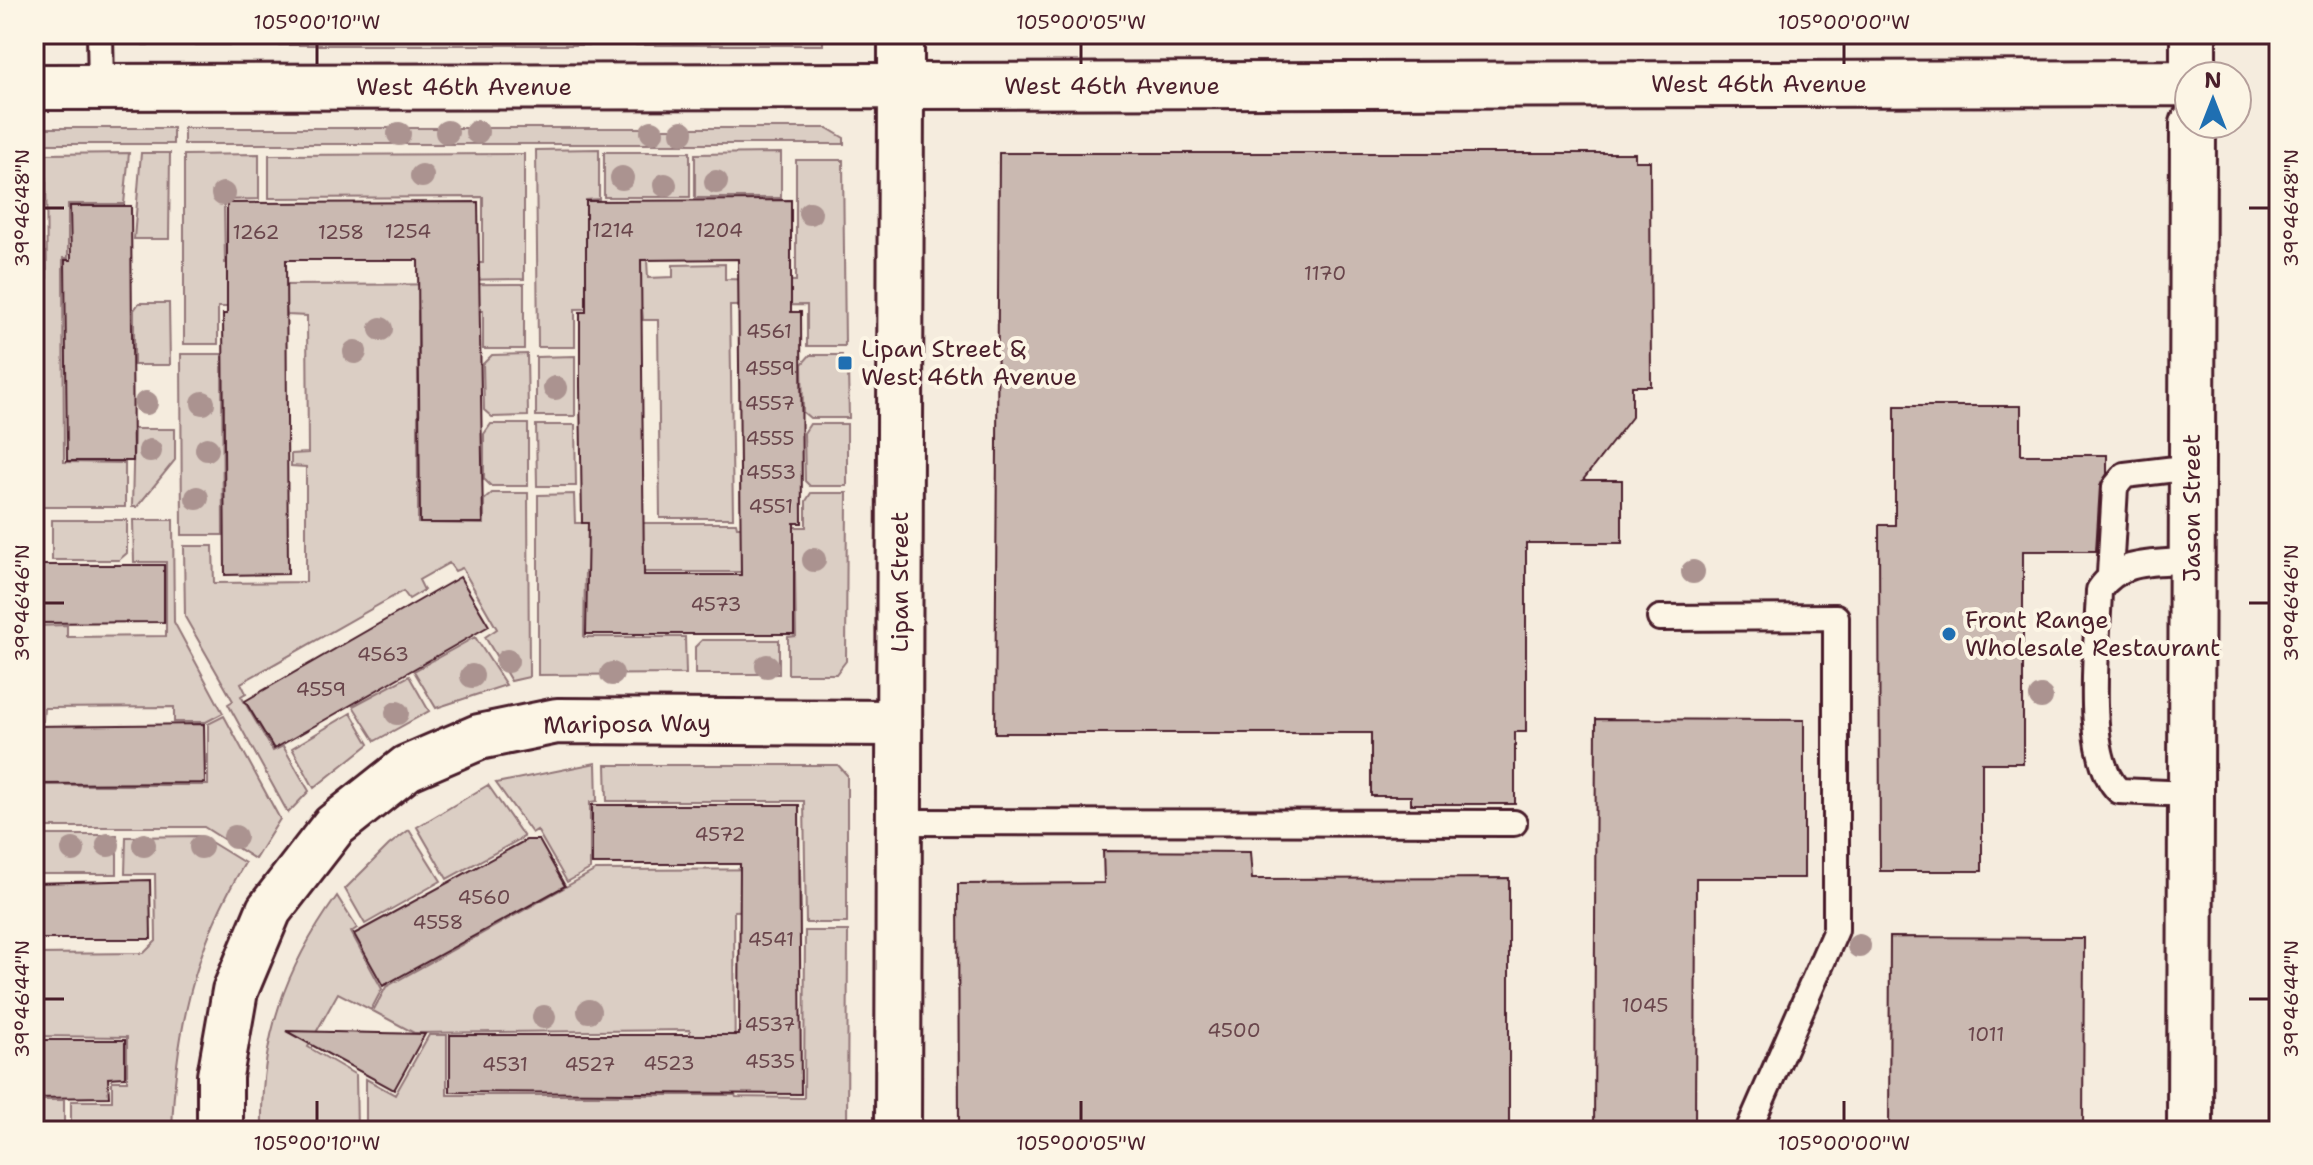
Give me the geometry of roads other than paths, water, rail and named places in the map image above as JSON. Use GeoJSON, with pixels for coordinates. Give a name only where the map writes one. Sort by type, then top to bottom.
{"type":"FeatureCollection","features":[{"type":"Feature","properties":{"kind":"street","name":"Lipan Street"},"geometry":{"type":"LineString","coordinates":[[898,1131],[901,34]]}},
{"type":"Feature","properties":{"kind":"street"},"geometry":{"type":"LineString","coordinates":[[2193,34],[2193,60]]}},
{"type":"Feature","properties":{"kind":"street","name":"West 46th Avenue"},"geometry":{"type":"LineString","coordinates":[[34,87],[2173,83]]}},
{"type":"Feature","properties":{"kind":"street","name":"Jason Street"},"geometry":{"type":"LineString","coordinates":[[2190,1131],[2193,140]]}},
{"type":"Feature","properties":{"kind":"street","name":"Mariposa Way"},"geometry":{"type":"LineString","coordinates":[[220,1131],[220,1076],[235,991],[269,910],[334,826],[407,768],[479,737],[557,721],[899,723]]}},
{"type":"Feature","properties":{"kind":"lane"},"geometry":{"type":"LineString","coordinates":[[100,34],[101,87]]}},
{"type":"Feature","properties":{"kind":"lane"},"geometry":{"type":"LineString","coordinates":[[2110,574],[2115,487],[2125,475],[2192,467]]}},
{"type":"Feature","properties":{"kind":"lane"},"geometry":{"type":"LineString","coordinates":[[2191,794],[2119,791],[2109,782],[2101,765],[2096,737],[2099,590],[2110,574],[2125,567],[2192,560]]}},
{"type":"Feature","properties":{"kind":"lane"},"geometry":{"type":"LineString","coordinates":[[1660,618],[1836,617],[1836,930],[1748,1131]]}},
{"type":"Feature","properties":{"kind":"lane"},"geometry":{"type":"LineString","coordinates":[[899,822],[1514,823]]}},
{"type":"Feature","properties":{"kind":"place","name":"Lipan Street & West 46th Avenue"},"geometry":{"type":"Point","coordinates":[845,363]}},
{"type":"Feature","properties":{"kind":"place","name":"Front Range Wholesale Restaurant"},"geometry":{"type":"Point","coordinates":[1949,634]}}]}
